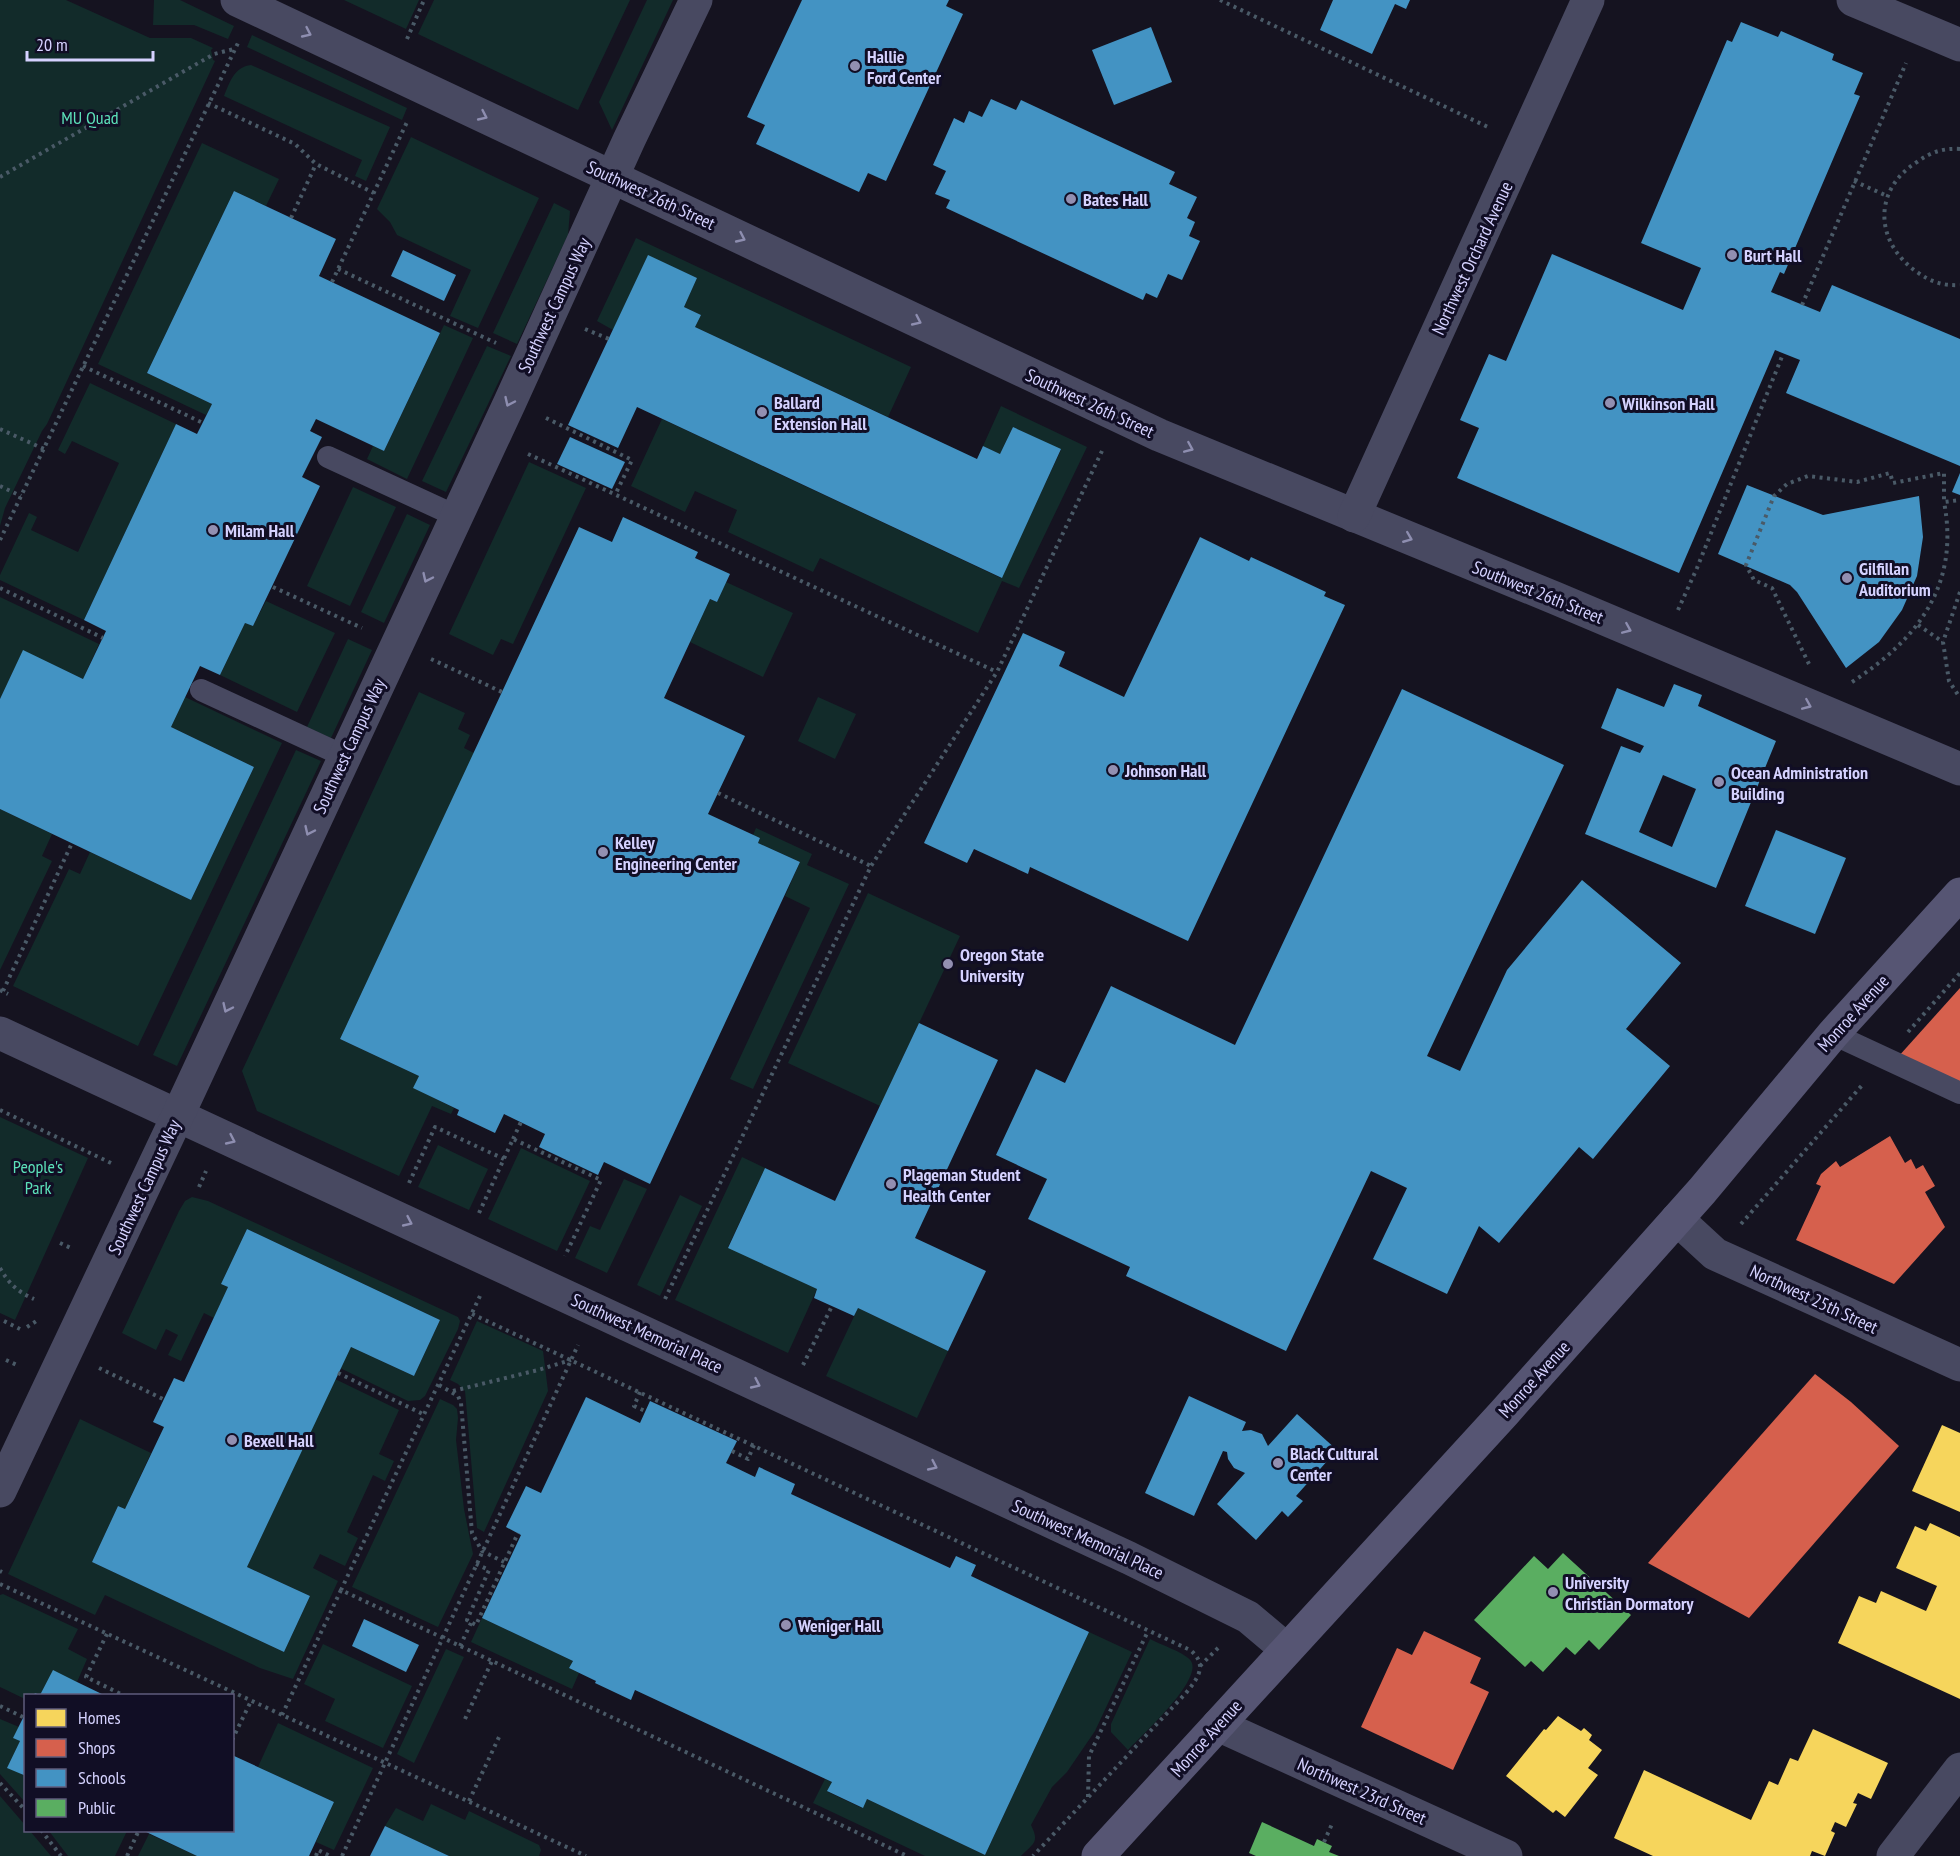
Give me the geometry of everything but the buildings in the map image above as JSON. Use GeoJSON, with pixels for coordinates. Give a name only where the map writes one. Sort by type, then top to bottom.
{"type":"FeatureCollection","features":[{"type":"Feature","properties":{"kind":"street","name":"Southwest Campus Way"},"geometry":{"type":"LineString","coordinates":[[0,1491],[178,1115],[696,0]]}},
{"type":"Feature","properties":{"kind":"street","name":"Northwest Orchard Avenue"},"geometry":{"type":"LineString","coordinates":[[1354,516],[1588,0]]}},
{"type":"Feature","properties":{"kind":"street"},"geometry":{"type":"LineString","coordinates":[[1853,0],[1960,45]]}},
{"type":"Feature","properties":{"kind":"street","name":"Southwest 26th Street"},"geometry":{"type":"LineString","coordinates":[[245,4],[1159,435],[1555,598],[1960,769]]}},
{"type":"Feature","properties":{"kind":"street","name":"Monroe Avenue"},"geometry":{"type":"LineString","coordinates":[[1098,1856],[1504,1413],[1677,1219],[1833,1034],[1960,894]]}},
{"type":"Feature","properties":{"kind":"street","name":"Southwest Memorial Place"},"geometry":{"type":"LineString","coordinates":[[0,1033],[1130,1558],[1248,1617],[1286,1649]]}},
{"type":"Feature","properties":{"kind":"street","name":"Northwest 25th Street"},"geometry":{"type":"LineString","coordinates":[[1677,1219],[1715,1254],[1960,1365]]}},
{"type":"Feature","properties":{"kind":"street","name":"Northwest 23rd Street"},"geometry":{"type":"LineString","coordinates":[[1218,1725],[1506,1856]]}},
{"type":"Feature","properties":{"kind":"street"},"geometry":{"type":"LineString","coordinates":[[1893,1856],[1960,1769]]}},
{"type":"Feature","properties":{"kind":"lane"},"geometry":{"type":"LineString","coordinates":[[328,457],[456,516]]}},
{"type":"Feature","properties":{"kind":"lane"},"geometry":{"type":"LineString","coordinates":[[201,690],[344,756]]}},
{"type":"Feature","properties":{"kind":"lane"},"geometry":{"type":"LineString","coordinates":[[1833,1034],[1960,1092]]}},
{"type":"Feature","properties":{"kind":"path"},"geometry":{"type":"LineString","coordinates":[[332,282],[412,110],[405,79],[407,36],[424,0]]}},
{"type":"Feature","properties":{"kind":"path"},"geometry":{"type":"LineString","coordinates":[[1220,0],[1523,144]]}},
{"type":"Feature","properties":{"kind":"path"},"geometry":{"type":"LineString","coordinates":[[0,540],[235,49],[245,4]]}},
{"type":"Feature","properties":{"kind":"path"},"geometry":{"type":"LineString","coordinates":[[1802,305],[1921,28]]}},
{"type":"Feature","properties":{"kind":"path"},"geometry":{"type":"LineString","coordinates":[[0,177],[214,54],[235,49]]}},
{"type":"Feature","properties":{"kind":"path"},"geometry":{"type":"LineString","coordinates":[[208,103],[295,144],[316,164],[374,193]]}},
{"type":"Feature","properties":{"kind":"path"},"geometry":{"type":"LineString","coordinates":[[1960,149],[1946,148],[1935,151],[1907,168],[1894,182],[1887,196],[1884,224],[1888,241],[1898,256],[1927,279],[1942,285],[1960,285]]}},
{"type":"Feature","properties":{"kind":"path"},"geometry":{"type":"LineString","coordinates":[[291,218],[316,164]]}},
{"type":"Feature","properties":{"kind":"path"},"geometry":{"type":"LineString","coordinates":[[1854,181],[1887,196]]}},
{"type":"Feature","properties":{"kind":"path"},"geometry":{"type":"LineString","coordinates":[[338,269],[529,358]]}},
{"type":"Feature","properties":{"kind":"path"},"geometry":{"type":"LineString","coordinates":[[584,329],[609,339]]}},
{"type":"Feature","properties":{"kind":"path"},"geometry":{"type":"LineString","coordinates":[[1678,611],[1783,354]]}},
{"type":"Feature","properties":{"kind":"path"},"geometry":{"type":"LineString","coordinates":[[83,366],[203,423]]}},
{"type":"Feature","properties":{"kind":"path"},"geometry":{"type":"LineString","coordinates":[[510,402],[633,460],[615,495]]}},
{"type":"Feature","properties":{"kind":"path"},"geometry":{"type":"LineString","coordinates":[[0,429],[44,449]]}},
{"type":"Feature","properties":{"kind":"path"},"geometry":{"type":"LineString","coordinates":[[492,437],[997,672]]}},
{"type":"Feature","properties":{"kind":"path"},"geometry":{"type":"LineString","coordinates":[[662,1305],[871,866],[997,672],[1104,445]]}},
{"type":"Feature","properties":{"kind":"path"},"geometry":{"type":"LineString","coordinates":[[1810,667],[1772,588],[1754,580],[1746,565],[1774,496],[1787,484],[1808,476],[1857,482],[1890,473],[1893,483],[1944,473],[1947,535],[1943,572],[1926,611],[1918,625],[1892,654],[1848,685]]}},
{"type":"Feature","properties":{"kind":"path"},"geometry":{"type":"LineString","coordinates":[[0,486],[21,496]]}},
{"type":"Feature","properties":{"kind":"path"},"geometry":{"type":"LineString","coordinates":[[1944,501],[1960,500]]}},
{"type":"Feature","properties":{"kind":"path"},"geometry":{"type":"LineString","coordinates":[[0,588],[103,638]]}},
{"type":"Feature","properties":{"kind":"path"},"geometry":{"type":"LineString","coordinates":[[1960,592],[1943,642],[1949,681],[1960,698]]}},
{"type":"Feature","properties":{"kind":"path"},"geometry":{"type":"LineString","coordinates":[[1918,625],[1943,642]]}},
{"type":"Feature","properties":{"kind":"path"},"geometry":{"type":"LineString","coordinates":[[718,793],[871,866]]}},
{"type":"Feature","properties":{"kind":"path"},"geometry":{"type":"LineString","coordinates":[[3,991],[72,843]]}},
{"type":"Feature","properties":{"kind":"path"},"geometry":{"type":"LineString","coordinates":[[1715,1254],[1960,973]]}},
{"type":"Feature","properties":{"kind":"path"},"geometry":{"type":"LineString","coordinates":[[0,1110],[147,1180]]}},
{"type":"Feature","properties":{"kind":"path"},"geometry":{"type":"LineString","coordinates":[[476,1219],[521,1122]]}},
{"type":"Feature","properties":{"kind":"path"},"geometry":{"type":"LineString","coordinates":[[408,1187],[435,1127],[504,1159]]}},
{"type":"Feature","properties":{"kind":"path"},"geometry":{"type":"LineString","coordinates":[[513,1139],[601,1180],[564,1259]]}},
{"type":"Feature","properties":{"kind":"path"},"geometry":{"type":"LineString","coordinates":[[282,1715],[496,1263]]}},
{"type":"Feature","properties":{"kind":"path"},"geometry":{"type":"LineString","coordinates":[[0,1268],[7,1281],[16,1290],[34,1299]]}},
{"type":"Feature","properties":{"kind":"path"},"geometry":{"type":"LineString","coordinates":[[800,1371],[832,1306]]}},
{"type":"Feature","properties":{"kind":"path"},"geometry":{"type":"LineString","coordinates":[[342,1856],[441,1637],[595,1309]]}},
{"type":"Feature","properties":{"kind":"path"},"geometry":{"type":"LineString","coordinates":[[472,1314],[1148,1630],[1198,1656],[1199,1674],[1186,1694],[1033,1856]]}},
{"type":"Feature","properties":{"kind":"path"},"geometry":{"type":"LineString","coordinates":[[4,1322],[20,1329]]}},
{"type":"Feature","properties":{"kind":"path"},"geometry":{"type":"LineString","coordinates":[[453,1392],[572,1360]]}},
{"type":"Feature","properties":{"kind":"path"},"geometry":{"type":"LineString","coordinates":[[98,1368],[163,1399]]}},
{"type":"Feature","properties":{"kind":"path"},"geometry":{"type":"LineString","coordinates":[[338,1373],[425,1415]]}},
{"type":"Feature","properties":{"kind":"path"},"geometry":{"type":"LineString","coordinates":[[439,1385],[458,1396],[460,1403],[472,1533],[482,1551],[504,1562]]}},
{"type":"Feature","properties":{"kind":"path"},"geometry":{"type":"LineString","coordinates":[[640,1392],[634,1406],[645,1411]]}},
{"type":"Feature","properties":{"kind":"path"},"geometry":{"type":"LineString","coordinates":[[732,1451],[748,1459],[754,1445]]}},
{"type":"Feature","properties":{"kind":"path"},"geometry":{"type":"LineString","coordinates":[[476,1564],[489,1570],[467,1620],[476,1625],[518,1533]]}},
{"type":"Feature","properties":{"kind":"path"},"geometry":{"type":"LineString","coordinates":[[0,1584],[586,1856]]}},
{"type":"Feature","properties":{"kind":"path"},"geometry":{"type":"LineString","coordinates":[[341,1590],[907,1856]]}},
{"type":"Feature","properties":{"kind":"path"},"geometry":{"type":"LineString","coordinates":[[460,1646],[471,1623]]}},
{"type":"Feature","properties":{"kind":"path"},"geometry":{"type":"LineString","coordinates":[[1088,1798],[1089,1756],[1148,1630]]}},
{"type":"Feature","properties":{"kind":"path"},"geometry":{"type":"LineString","coordinates":[[107,1634],[86,1677],[123,1694]]}},
{"type":"Feature","properties":{"kind":"path"},"geometry":{"type":"LineString","coordinates":[[465,1719],[492,1661]]}},
{"type":"Feature","properties":{"kind":"path"},"geometry":{"type":"LineString","coordinates":[[234,1736],[251,1701]]}},
{"type":"Feature","properties":{"kind":"path"},"geometry":{"type":"LineString","coordinates":[[0,1706],[23,1717]]}},
{"type":"Feature","properties":{"kind":"path"},"geometry":{"type":"LineString","coordinates":[[469,1801],[500,1735]]}},
{"type":"Feature","properties":{"kind":"path"},"geometry":{"type":"LineString","coordinates":[[0,1783],[24,1809]]}},
{"type":"Feature","properties":{"kind":"path"},"geometry":{"type":"LineString","coordinates":[[1324,1842],[1332,1824]]}},
{"type":"Feature","properties":{"kind":"path"},"geometry":{"type":"LineString","coordinates":[[43,1832],[61,1856]]}},
{"type":"Feature","properties":{"kind":"path"},"geometry":{"type":"LineString","coordinates":[[127,1856],[138,1832]]}},
{"type":"Feature","properties":{"kind":"path"},"geometry":{"type":"LineString","coordinates":[[315,1856],[318,1850],[330,1856]]}},
{"type":"Feature","properties":{"kind":"green space","name":"MU Quad"},"geometry":{"type":"Polygon","coordinates":[[[0,0],[66,0],[150,38],[191,38],[213,48],[211,50],[215,61],[47,424],[5,508],[0,526],[0,0]]]}},
{"type":"Feature","properties":{"kind":"green space"},"geometry":{"type":"Polygon","coordinates":[[[154,0],[180,0],[234,26],[228,39],[194,25],[153,25],[154,0]]]}},
{"type":"Feature","properties":{"kind":"green space"},"geometry":{"type":"Polygon","coordinates":[[[344,0],[419,0],[406,29],[344,0]]]}},
{"type":"Feature","properties":{"kind":"green space"},"geometry":{"type":"Polygon","coordinates":[[[434,0],[630,0],[578,110],[418,34],[434,0]]]}},
{"type":"Feature","properties":{"kind":"green space"},"geometry":{"type":"Polygon","coordinates":[[[647,0],[673,0],[612,130],[599,102],[647,0]]]}},
{"type":"Feature","properties":{"kind":"green space"},"geometry":{"type":"Polygon","coordinates":[[[252,35],[407,108],[402,120],[247,47],[252,35]]]}},
{"type":"Feature","properties":{"kind":"green space"},"geometry":{"type":"Polygon","coordinates":[[[251,65],[390,127],[366,181],[355,176],[362,160],[224,96],[237,72],[251,65]]]}},
{"type":"Feature","properties":{"kind":"green space"},"geometry":{"type":"Polygon","coordinates":[[[411,137],[539,198],[478,328],[450,316],[471,270],[397,235],[390,222],[377,209],[411,137]]]}},
{"type":"Feature","properties":{"kind":"green space"},"geometry":{"type":"Polygon","coordinates":[[[202,143],[279,179],[266,206],[234,191],[147,373],[212,404],[206,415],[98,364],[202,143]]]}},
{"type":"Feature","properties":{"kind":"green space"},"geometry":{"type":"Polygon","coordinates":[[[554,203],[570,211],[568,235],[517,344],[493,333],[554,203]]]}},
{"type":"Feature","properties":{"kind":"green space"},"geometry":{"type":"Polygon","coordinates":[[[636,238],[911,367],[888,417],[695,327],[701,315],[684,307],[697,278],[648,256],[613,330],[597,321],[636,238]]]}},
{"type":"Feature","properties":{"kind":"green space"},"geometry":{"type":"Polygon","coordinates":[[[444,325],[473,338],[407,479],[367,459],[373,446],[384,451],[444,325]]]}},
{"type":"Feature","properties":{"kind":"green space"},"geometry":{"type":"Polygon","coordinates":[[[487,346],[511,356],[446,492],[422,481],[487,346]]]}},
{"type":"Feature","properties":{"kind":"green space"},"geometry":{"type":"Polygon","coordinates":[[[90,383],[176,424],[84,620],[0,580],[0,575],[29,513],[37,517],[31,530],[78,552],[119,463],[72,441],[65,454],[58,450],[90,383]]]}},
{"type":"Feature","properties":{"kind":"green space"},"geometry":{"type":"Polygon","coordinates":[[[1001,406],[1087,447],[1019,588],[1002,581],[978,633],[820,558],[813,572],[728,532],[737,510],[695,491],[685,512],[631,486],[662,419],[1001,578],[1061,450],[1013,427],[1000,454],[983,446],[1001,406]]]}},
{"type":"Feature","properties":{"kind":"green space"},"geometry":{"type":"Polygon","coordinates":[[[529,462],[586,488],[513,644],[501,639],[493,655],[449,634],[529,462]]]}},
{"type":"Feature","properties":{"kind":"green space"},"geometry":{"type":"Polygon","coordinates":[[[353,487],[396,507],[350,606],[307,586],[353,487]]]}},
{"type":"Feature","properties":{"kind":"green space"},"geometry":{"type":"Polygon","coordinates":[[[407,514],[430,525],[384,623],[361,612],[407,514]]]}},
{"type":"Feature","properties":{"kind":"green space"},"geometry":{"type":"Polygon","coordinates":[[[726,582],[793,613],[763,677],[690,642],[710,599],[717,602],[726,582]]]}},
{"type":"Feature","properties":{"kind":"green space"},"geometry":{"type":"Polygon","coordinates":[[[0,597],[99,644],[83,679],[23,651],[0,699],[0,597]]]}},
{"type":"Feature","properties":{"kind":"green space"},"geometry":{"type":"Polygon","coordinates":[[[266,601],[335,633],[297,712],[220,675],[245,623],[253,626],[266,601]]]}},
{"type":"Feature","properties":{"kind":"green space"},"geometry":{"type":"Polygon","coordinates":[[[348,639],[372,650],[331,738],[307,727],[348,639]]]}},
{"type":"Feature","properties":{"kind":"green space"},"geometry":{"type":"Polygon","coordinates":[[[419,692],[465,713],[458,729],[470,735],[464,748],[474,753],[340,1039],[419,1076],[414,1088],[454,1108],[451,1114],[432,1106],[399,1176],[257,1111],[242,1071],[419,692]]]}},
{"type":"Feature","properties":{"kind":"green space"},"geometry":{"type":"Polygon","coordinates":[[[185,697],[282,743],[138,1046],[13,986],[69,869],[80,874],[90,852],[191,900],[254,767],[171,727],[185,697]]]}},
{"type":"Feature","properties":{"kind":"green space"},"geometry":{"type":"Polygon","coordinates":[[[818,697],[856,714],[835,759],[798,741],[818,697]]]}},
{"type":"Feature","properties":{"kind":"green space"},"geometry":{"type":"Polygon","coordinates":[[[296,750],[321,761],[177,1066],[153,1055],[296,750]]]}},
{"type":"Feature","properties":{"kind":"green space"},"geometry":{"type":"Polygon","coordinates":[[[0,809],[52,834],[42,856],[52,861],[0,970],[0,809]]]}},
{"type":"Feature","properties":{"kind":"green space"},"geometry":{"type":"Polygon","coordinates":[[[756,828],[812,854],[807,865],[849,884],[753,1089],[730,1079],[810,908],[785,896],[800,862],[758,843],[760,838],[753,835],[756,828]]]}},
{"type":"Feature","properties":{"kind":"green space"},"geometry":{"type":"Polygon","coordinates":[[[868,893],[960,936],[880,1106],[788,1063],[868,893]]]}},
{"type":"Feature","properties":{"kind":"green space","name":"People's Park"},"geometry":{"type":"Polygon","coordinates":[[[0,1117],[88,1158],[15,1320],[0,1313],[0,1117]]]}},
{"type":"Feature","properties":{"kind":"green space"},"geometry":{"type":"Polygon","coordinates":[[[438,1145],[488,1169],[469,1210],[418,1187],[438,1145]]]}},
{"type":"Feature","properties":{"kind":"green space"},"geometry":{"type":"Polygon","coordinates":[[[521,1148],[590,1181],[557,1251],[488,1219],[521,1148]]]}},
{"type":"Feature","properties":{"kind":"green space"},"geometry":{"type":"Polygon","coordinates":[[[742,1157],[765,1168],[728,1247],[817,1289],[788,1353],[675,1300],[742,1157]]]}},
{"type":"Feature","properties":{"kind":"green space"},"geometry":{"type":"Polygon","coordinates":[[[624,1179],[647,1189],[607,1273],[575,1258],[590,1226],[600,1230],[624,1179]]]}},
{"type":"Feature","properties":{"kind":"green space"},"geometry":{"type":"Polygon","coordinates":[[[680,1195],[702,1206],[660,1296],[637,1285],[680,1195]]]}},
{"type":"Feature","properties":{"kind":"green space"},"geometry":{"type":"Polygon","coordinates":[[[192,1197],[208,1201],[458,1317],[460,1321],[458,1329],[425,1396],[420,1400],[408,1401],[340,1368],[351,1347],[414,1376],[440,1320],[247,1229],[221,1284],[228,1287],[214,1318],[204,1313],[181,1361],[168,1355],[178,1335],[166,1329],[156,1350],[122,1333],[179,1211],[185,1201],[192,1197]]]}},
{"type":"Feature","properties":{"kind":"green space"},"geometry":{"type":"Polygon","coordinates":[[[858,1308],[948,1351],[917,1418],[826,1376],[858,1308]]]}},
{"type":"Feature","properties":{"kind":"green space"},"geometry":{"type":"Polygon","coordinates":[[[477,1321],[543,1351],[548,1391],[484,1532],[477,1528],[465,1391],[450,1380],[477,1321]]]}},
{"type":"Feature","properties":{"kind":"green space"},"geometry":{"type":"Polygon","coordinates":[[[335,1379],[399,1410],[379,1454],[394,1461],[385,1481],[373,1475],[347,1532],[358,1538],[345,1566],[320,1554],[313,1568],[338,1581],[293,1679],[260,1668],[105,1595],[95,1615],[8,1574],[80,1419],[151,1453],[125,1509],[118,1506],[92,1562],[284,1652],[310,1596],[247,1567],[335,1379]]]}},
{"type":"Feature","properties":{"kind":"green space"},"geometry":{"type":"Polygon","coordinates":[[[440,1399],[457,1409],[456,1440],[464,1509],[473,1554],[438,1627],[352,1587],[440,1399]]]}},
{"type":"Feature","properties":{"kind":"green space"},"geometry":{"type":"Polygon","coordinates":[[[3,1594],[78,1629],[68,1649],[87,1659],[77,1682],[53,1671],[41,1694],[24,1694],[24,1699],[0,1687],[0,1595],[3,1594]]]}},
{"type":"Feature","properties":{"kind":"green space"},"geometry":{"type":"Polygon","coordinates":[[[482,1618],[573,1661],[569,1668],[579,1673],[572,1689],[471,1642],[482,1618]]]}},
{"type":"Feature","properties":{"kind":"green space"},"geometry":{"type":"Polygon","coordinates":[[[1089,1632],[1132,1652],[1095,1731],[1067,1772],[1052,1787],[1031,1825],[1035,1839],[1021,1856],[925,1856],[813,1803],[825,1779],[832,1782],[828,1792],[862,1808],[867,1799],[985,1855],[1089,1632]]]}},
{"type":"Feature","properties":{"kind":"green space"},"geometry":{"type":"Polygon","coordinates":[[[1150,1639],[1188,1658],[1191,1661],[1192,1670],[1180,1694],[1128,1750],[1111,1732],[1111,1724],[1150,1639]]]}},
{"type":"Feature","properties":{"kind":"green space"},"geometry":{"type":"Polygon","coordinates":[[[323,1644],[412,1686],[383,1748],[325,1721],[335,1699],[304,1684],[323,1644]]]}},
{"type":"Feature","properties":{"kind":"green space"},"geometry":{"type":"Polygon","coordinates":[[[446,1649],[464,1657],[414,1763],[397,1754],[446,1649]]]}},
{"type":"Feature","properties":{"kind":"green space"},"geometry":{"type":"Polygon","coordinates":[[[0,1719],[19,1727],[14,1738],[20,1741],[8,1767],[24,1775],[24,1801],[0,1774],[0,1719]]]}},
{"type":"Feature","properties":{"kind":"green space"},"geometry":{"type":"Polygon","coordinates":[[[278,1723],[373,1768],[334,1850],[316,1842],[334,1802],[258,1767],[278,1723]]]}},
{"type":"Feature","properties":{"kind":"green space"},"geometry":{"type":"Polygon","coordinates":[[[0,1796],[24,1824],[24,1832],[31,1832],[51,1856],[0,1856],[0,1796]]]}},
{"type":"Feature","properties":{"kind":"green space"},"geometry":{"type":"Polygon","coordinates":[[[431,1804],[465,1820],[469,1811],[539,1845],[541,1850],[539,1856],[449,1856],[385,1826],[396,1808],[423,1821],[431,1804]]]}},
{"type":"Feature","properties":{"kind":"green space"},"geometry":{"type":"Polygon","coordinates":[[[50,1832],[127,1832],[115,1856],[68,1856],[50,1832]]]}},
{"type":"Feature","properties":{"kind":"green space"},"geometry":{"type":"Polygon","coordinates":[[[149,1834],[197,1856],[138,1856],[149,1834]]]}},
{"type":"Feature","properties":{"kind":"place","name":"Hallie Ford Center"},"geometry":{"type":"Point","coordinates":[855,66]}},
{"type":"Feature","properties":{"kind":"place","name":"Bates Hall"},"geometry":{"type":"Point","coordinates":[1071,199]}},
{"type":"Feature","properties":{"kind":"place","name":"Burt Hall"},"geometry":{"type":"Point","coordinates":[1732,255]}},
{"type":"Feature","properties":{"kind":"place","name":"Wilkinson Hall"},"geometry":{"type":"Point","coordinates":[1610,403]}},
{"type":"Feature","properties":{"kind":"place","name":"Ballard Extension Hall"},"geometry":{"type":"Point","coordinates":[762,412]}},
{"type":"Feature","properties":{"kind":"place","name":"Milam Hall"},"geometry":{"type":"Point","coordinates":[213,530]}},
{"type":"Feature","properties":{"kind":"place","name":"Gilfillan Auditorium"},"geometry":{"type":"Point","coordinates":[1847,578]}},
{"type":"Feature","properties":{"kind":"place","name":"Johnson Hall"},"geometry":{"type":"Point","coordinates":[1113,770]}},
{"type":"Feature","properties":{"kind":"place","name":"Ocean Administration Building"},"geometry":{"type":"Point","coordinates":[1719,782]}},
{"type":"Feature","properties":{"kind":"place","name":"Kelley Engineering Center"},"geometry":{"type":"Point","coordinates":[603,852]}},
{"type":"Feature","properties":{"kind":"place","name":"Oregon State University"},"geometry":{"type":"Point","coordinates":[948,964]}},
{"type":"Feature","properties":{"kind":"place","name":"Plageman Student Health Center"},"geometry":{"type":"Point","coordinates":[891,1184]}},
{"type":"Feature","properties":{"kind":"place","name":"Bexell Hall"},"geometry":{"type":"Point","coordinates":[232,1440]}},
{"type":"Feature","properties":{"kind":"place","name":"Black Cultural Center"},"geometry":{"type":"Point","coordinates":[1278,1463]}},
{"type":"Feature","properties":{"kind":"place","name":"University Christian Dormatory"},"geometry":{"type":"Point","coordinates":[1553,1592]}},
{"type":"Feature","properties":{"kind":"place","name":"Weniger Hall"},"geometry":{"type":"Point","coordinates":[786,1625]}}]}
